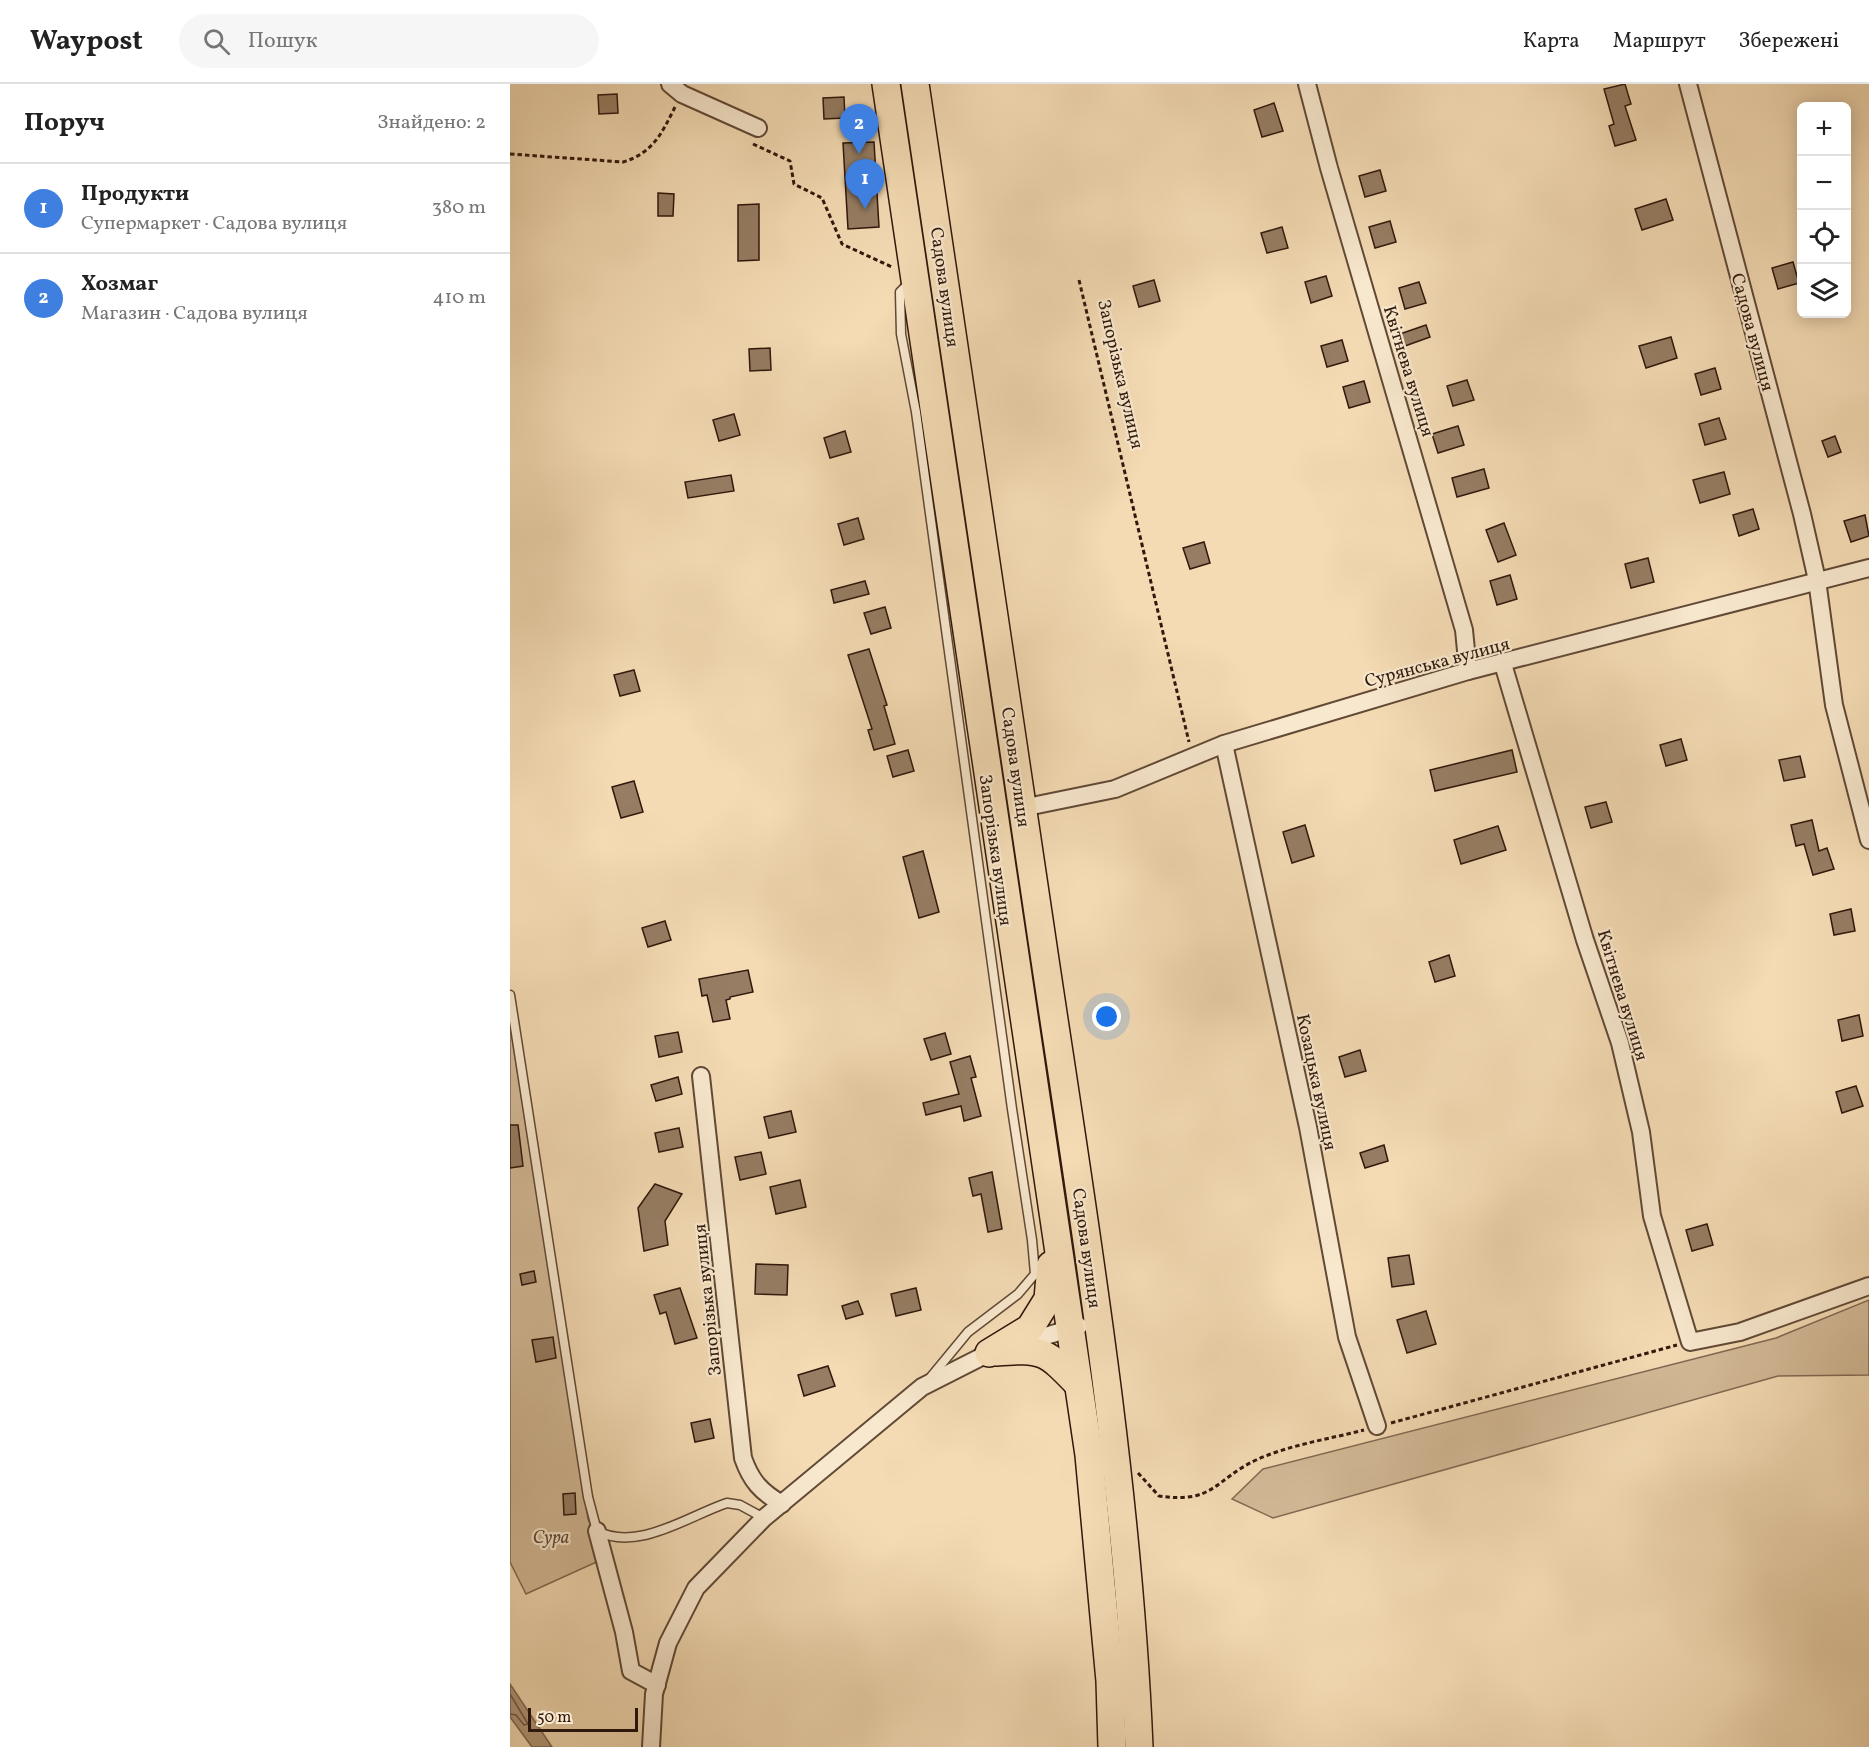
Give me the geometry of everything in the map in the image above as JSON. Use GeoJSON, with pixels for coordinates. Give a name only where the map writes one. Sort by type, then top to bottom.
{"type":"FeatureCollection","features":[{"type":"Feature","properties":{"kind":"main road","name":"Садова вулиця"},"geometry":{"type":"LineString","coordinates":[[886,84],[1078,1384],[1098,1550],[1113,1747]]}},
{"type":"Feature","properties":{"kind":"main road","name":"Садова вулиця"},"geometry":{"type":"LineString","coordinates":[[915,84],[1117,1463],[1135,1651],[1140,1747]]}},
{"type":"Feature","properties":{"kind":"main road"},"geometry":{"type":"LineString","coordinates":[[989,1353],[1030,1328],[1048,1299],[1055,1232]]}},
{"type":"Feature","properties":{"kind":"main road"},"geometry":{"type":"LineString","coordinates":[[989,1353],[1031,1349],[1055,1360],[1078,1384]]}},
{"type":"Feature","properties":{"kind":"street","name":"Квітнева вулиця"},"geometry":{"type":"LineString","coordinates":[[1307,84],[1329,168],[1464,630],[1468,671]]}},
{"type":"Feature","properties":{"kind":"street","name":"Садова вулиця"},"geometry":{"type":"LineString","coordinates":[[1688,84],[1817,580],[1834,705],[1869,840]]}},
{"type":"Feature","properties":{"kind":"street"},"geometry":{"type":"LineString","coordinates":[[676,89],[735,119],[753,135]]}},
{"type":"Feature","properties":{"kind":"street","name":"Сурянська вулиця"},"geometry":{"type":"LineString","coordinates":[[1022,808],[1115,789],[1224,744],[1468,671],[1503,664],[1869,568]]}},
{"type":"Feature","properties":{"kind":"street","name":"Квітнева вулиця"},"geometry":{"type":"LineString","coordinates":[[1503,664],[1585,940],[1620,1043],[1641,1132],[1652,1216],[1690,1342]]}},
{"type":"Feature","properties":{"kind":"street","name":"Козацька вулиця"},"geometry":{"type":"LineString","coordinates":[[1224,744],[1308,1127],[1345,1328],[1364,1394],[1377,1426]]}},
{"type":"Feature","properties":{"kind":"street","name":"Запорізька вулиця"},"geometry":{"type":"LineString","coordinates":[[701,1076],[743,1458],[750,1478],[764,1494],[782,1504]]}},
{"type":"Feature","properties":{"kind":"street"},"geometry":{"type":"LineString","coordinates":[[1690,1342],[1740,1332],[1869,1286]]}},
{"type":"Feature","properties":{"kind":"street"},"geometry":{"type":"LineString","coordinates":[[651,1747],[657,1685],[668,1643],[696,1588],[764,1518],[922,1388],[989,1353],[1071,1334],[1098,1323]]}},
{"type":"Feature","properties":{"kind":"street"},"geometry":{"type":"LineString","coordinates":[[597,1531],[624,1632],[631,1671],[657,1685]]}},
{"type":"Feature","properties":{"kind":"lane","name":"Запорізька вулиця"},"geometry":{"type":"LineString","coordinates":[[915,277],[900,292],[901,333],[916,412],[1035,1274],[1018,1294],[968,1332],[922,1388]]}},
{"type":"Feature","properties":{"kind":"lane"},"geometry":{"type":"LineString","coordinates":[[510,995],[514,1040],[588,1497],[597,1531],[611,1538],[636,1538],[727,1503],[740,1505],[764,1518]]}},
{"type":"Feature","properties":{"kind":"path"},"geometry":{"type":"LineString","coordinates":[[510,154],[623,162],[639,158],[652,148],[661,135],[676,89]]}},
{"type":"Feature","properties":{"kind":"path"},"geometry":{"type":"LineString","coordinates":[[753,135],[790,161],[795,184],[822,198],[842,244],[915,277]]}},
{"type":"Feature","properties":{"kind":"path","name":"Запорізька вулиця"},"geometry":{"type":"LineString","coordinates":[[1078,280],[1193,757]]}},
{"type":"Feature","properties":{"kind":"path"},"geometry":{"type":"LineString","coordinates":[[1117,1463],[1137,1472],[1159,1496],[1192,1498],[1206,1494],[1257,1460],[1690,1342]]}},
{"type":"Feature","properties":{"kind":"green space","name":"Сура"},"geometry":{"type":"Polygon","coordinates":[[[510,1024],[588,1519],[603,1559],[526,1594],[510,1562],[510,1024]]]}},
{"type":"Feature","properties":{"kind":"green space"},"geometry":{"type":"Polygon","coordinates":[[[1869,1300],[1869,1375],[1778,1376],[1273,1518],[1232,1499],[1263,1469],[1776,1338],[1869,1300]]]}},
{"type":"Feature","properties":{"kind":"water"},"geometry":{"type":"Polygon","coordinates":[[[510,1684],[552,1747],[532,1747],[510,1717],[510,1684]]]}},
{"type":"Feature","properties":{"kind":"building"},"geometry":{"type":"Polygon","coordinates":[[[1625,84],[1631,104],[1625,106],[1636,140],[1615,146],[1609,126],[1614,124],[1604,89],[1625,84]]]}},
{"type":"Feature","properties":{"kind":"building"},"geometry":{"type":"Polygon","coordinates":[[[617,94],[618,113],[599,114],[598,95],[617,94]]]}},
{"type":"Feature","properties":{"kind":"building"},"geometry":{"type":"Polygon","coordinates":[[[844,97],[845,118],[824,119],[823,98],[844,97]]]}},
{"type":"Feature","properties":{"kind":"building"},"geometry":{"type":"Polygon","coordinates":[[[1274,103],[1283,131],[1262,137],[1254,110],[1274,103]]]}},
{"type":"Feature","properties":{"kind":"building"},"geometry":{"type":"Polygon","coordinates":[[[874,142],[879,227],[848,229],[843,143],[874,142]]]}},
{"type":"Feature","properties":{"kind":"building"},"geometry":{"type":"Polygon","coordinates":[[[1380,170],[1386,191],[1365,197],[1359,176],[1380,170]]]}},
{"type":"Feature","properties":{"kind":"building"},"geometry":{"type":"Polygon","coordinates":[[[658,193],[674,194],[673,216],[658,216],[658,193]]]}},
{"type":"Feature","properties":{"kind":"building"},"geometry":{"type":"Polygon","coordinates":[[[1666,199],[1673,220],[1642,230],[1635,209],[1666,199]]]}},
{"type":"Feature","properties":{"kind":"building"},"geometry":{"type":"Polygon","coordinates":[[[759,204],[759,260],[738,261],[738,205],[759,204]]]}},
{"type":"Feature","properties":{"kind":"building"},"geometry":{"type":"Polygon","coordinates":[[[1390,221],[1396,242],[1375,248],[1369,227],[1390,221]]]}},
{"type":"Feature","properties":{"kind":"building"},"geometry":{"type":"Polygon","coordinates":[[[1282,227],[1288,248],[1267,253],[1261,233],[1282,227]]]}},
{"type":"Feature","properties":{"kind":"building"},"geometry":{"type":"Polygon","coordinates":[[[1793,262],[1797,284],[1778,289],[1772,268],[1793,262]]]}},
{"type":"Feature","properties":{"kind":"building"},"geometry":{"type":"Polygon","coordinates":[[[1326,276],[1332,296],[1311,303],[1305,282],[1326,276]]]}},
{"type":"Feature","properties":{"kind":"building"},"geometry":{"type":"Polygon","coordinates":[[[1154,280],[1160,301],[1139,307],[1133,286],[1154,280]]]}},
{"type":"Feature","properties":{"kind":"building"},"geometry":{"type":"Polygon","coordinates":[[[1419,282],[1426,303],[1405,309],[1399,288],[1419,282]]]}},
{"type":"Feature","properties":{"kind":"building"},"geometry":{"type":"Polygon","coordinates":[[[1426,325],[1430,337],[1405,346],[1400,334],[1426,325]]]}},
{"type":"Feature","properties":{"kind":"building"},"geometry":{"type":"Polygon","coordinates":[[[1671,337],[1677,358],[1646,368],[1639,346],[1671,337]]]}},
{"type":"Feature","properties":{"kind":"building"},"geometry":{"type":"Polygon","coordinates":[[[1342,340],[1348,361],[1327,367],[1321,346],[1342,340]]]}},
{"type":"Feature","properties":{"kind":"building"},"geometry":{"type":"Polygon","coordinates":[[[770,348],[771,370],[750,371],[749,349],[770,348]]]}},
{"type":"Feature","properties":{"kind":"building"},"geometry":{"type":"Polygon","coordinates":[[[1715,368],[1721,389],[1701,395],[1695,374],[1715,368]]]}},
{"type":"Feature","properties":{"kind":"building"},"geometry":{"type":"Polygon","coordinates":[[[1467,380],[1474,400],[1453,406],[1447,386],[1467,380]]]}},
{"type":"Feature","properties":{"kind":"building"},"geometry":{"type":"Polygon","coordinates":[[[1364,381],[1370,402],[1349,408],[1343,387],[1364,381]]]}},
{"type":"Feature","properties":{"kind":"building"},"geometry":{"type":"Polygon","coordinates":[[[734,414],[740,435],[719,441],[713,420],[734,414]]]}},
{"type":"Feature","properties":{"kind":"building"},"geometry":{"type":"Polygon","coordinates":[[[1719,418],[1726,439],[1705,445],[1699,424],[1719,418]]]}},
{"type":"Feature","properties":{"kind":"building"},"geometry":{"type":"Polygon","coordinates":[[[1458,426],[1464,445],[1438,453],[1432,434],[1458,426]]]}},
{"type":"Feature","properties":{"kind":"building"},"geometry":{"type":"Polygon","coordinates":[[[845,431],[851,452],[830,458],[824,438],[845,431]]]}},
{"type":"Feature","properties":{"kind":"building"},"geometry":{"type":"Polygon","coordinates":[[[1835,436],[1841,452],[1828,457],[1822,441],[1835,436]]]}},
{"type":"Feature","properties":{"kind":"building"},"geometry":{"type":"Polygon","coordinates":[[[1484,469],[1489,488],[1457,497],[1452,478],[1484,469]]]}},
{"type":"Feature","properties":{"kind":"building"},"geometry":{"type":"Polygon","coordinates":[[[1724,472],[1730,494],[1700,503],[1693,480],[1724,472]]]}},
{"type":"Feature","properties":{"kind":"building"},"geometry":{"type":"Polygon","coordinates":[[[731,475],[734,491],[688,498],[685,482],[731,475]]]}},
{"type":"Feature","properties":{"kind":"building"},"geometry":{"type":"Polygon","coordinates":[[[1753,509],[1759,529],[1739,536],[1733,515],[1753,509]]]}},
{"type":"Feature","properties":{"kind":"building"},"geometry":{"type":"Polygon","coordinates":[[[1865,515],[1869,536],[1851,542],[1844,521],[1865,515]]]}},
{"type":"Feature","properties":{"kind":"building"},"geometry":{"type":"Polygon","coordinates":[[[858,518],[864,539],[844,545],[838,524],[858,518]]]}},
{"type":"Feature","properties":{"kind":"building"},"geometry":{"type":"Polygon","coordinates":[[[1504,523],[1516,555],[1498,562],[1486,530],[1504,523]]]}},
{"type":"Feature","properties":{"kind":"building"},"geometry":{"type":"Polygon","coordinates":[[[1204,542],[1210,563],[1190,569],[1183,548],[1204,542]]]}},
{"type":"Feature","properties":{"kind":"building"},"geometry":{"type":"Polygon","coordinates":[[[1648,558],[1654,582],[1631,588],[1625,564],[1648,558]]]}},
{"type":"Feature","properties":{"kind":"building"},"geometry":{"type":"Polygon","coordinates":[[[1510,575],[1517,599],[1497,605],[1490,581],[1510,575]]]}},
{"type":"Feature","properties":{"kind":"building"},"geometry":{"type":"Polygon","coordinates":[[[865,581],[869,594],[834,603],[831,590],[865,581]]]}},
{"type":"Feature","properties":{"kind":"building"},"geometry":{"type":"Polygon","coordinates":[[[885,607],[891,628],[871,634],[864,613],[885,607]]]}},
{"type":"Feature","properties":{"kind":"building"},"geometry":{"type":"Polygon","coordinates":[[[869,649],[887,705],[884,706],[895,744],[874,750],[868,730],[872,729],[848,655],[869,649]]]}},
{"type":"Feature","properties":{"kind":"building"},"geometry":{"type":"Polygon","coordinates":[[[634,670],[640,691],[620,696],[614,675],[634,670]]]}},
{"type":"Feature","properties":{"kind":"building"},"geometry":{"type":"Polygon","coordinates":[[[1681,739],[1687,760],[1666,766],[1660,745],[1681,739]]]}},
{"type":"Feature","properties":{"kind":"building"},"geometry":{"type":"Polygon","coordinates":[[[908,750],[914,771],[893,777],[887,756],[908,750]]]}},
{"type":"Feature","properties":{"kind":"building"},"geometry":{"type":"Polygon","coordinates":[[[1512,750],[1517,772],[1435,791],[1430,770],[1512,750]]]}},
{"type":"Feature","properties":{"kind":"building"},"geometry":{"type":"Polygon","coordinates":[[[1800,756],[1805,777],[1784,781],[1779,760],[1800,756]]]}},
{"type":"Feature","properties":{"kind":"building"},"geometry":{"type":"Polygon","coordinates":[[[634,781],[643,812],[621,818],[612,787],[634,781]]]}},
{"type":"Feature","properties":{"kind":"building"},"geometry":{"type":"Polygon","coordinates":[[[1606,802],[1612,822],[1591,828],[1585,807],[1606,802]]]}},
{"type":"Feature","properties":{"kind":"building"},"geometry":{"type":"Polygon","coordinates":[[[1812,820],[1819,851],[1827,848],[1834,869],[1813,875],[1804,844],[1796,846],[1791,825],[1812,820]]]}},
{"type":"Feature","properties":{"kind":"building"},"geometry":{"type":"Polygon","coordinates":[[[1305,825],[1314,856],[1292,863],[1283,832],[1305,825]]]}},
{"type":"Feature","properties":{"kind":"building"},"geometry":{"type":"Polygon","coordinates":[[[1498,826],[1506,850],[1461,864],[1454,840],[1498,826]]]}},
{"type":"Feature","properties":{"kind":"building"},"geometry":{"type":"Polygon","coordinates":[[[923,851],[939,912],[919,918],[903,857],[923,851]]]}},
{"type":"Feature","properties":{"kind":"building"},"geometry":{"type":"Polygon","coordinates":[[[1851,909],[1855,931],[1834,935],[1830,914],[1851,909]]]}},
{"type":"Feature","properties":{"kind":"building"},"geometry":{"type":"Polygon","coordinates":[[[665,921],[671,940],[648,947],[642,928],[665,921]]]}},
{"type":"Feature","properties":{"kind":"building"},"geometry":{"type":"Polygon","coordinates":[[[1449,955],[1455,976],[1435,982],[1429,962],[1449,955]]]}},
{"type":"Feature","properties":{"kind":"building"},"geometry":{"type":"Polygon","coordinates":[[[748,970],[753,992],[726,1000],[730,1019],[713,1022],[707,995],[702,996],[699,979],[748,970]]]}},
{"type":"Feature","properties":{"kind":"building"},"geometry":{"type":"Polygon","coordinates":[[[1859,1015],[1863,1036],[1842,1041],[1838,1020],[1859,1015]]]}},
{"type":"Feature","properties":{"kind":"building"},"geometry":{"type":"Polygon","coordinates":[[[678,1032],[682,1052],[659,1057],[655,1036],[678,1032]]]}},
{"type":"Feature","properties":{"kind":"building"},"geometry":{"type":"Polygon","coordinates":[[[945,1033],[951,1054],[931,1060],[924,1039],[945,1033]]]}},
{"type":"Feature","properties":{"kind":"building"},"geometry":{"type":"Polygon","coordinates":[[[1360,1050],[1366,1071],[1345,1077],[1339,1057],[1360,1050]]]}},
{"type":"Feature","properties":{"kind":"building"},"geometry":{"type":"Polygon","coordinates":[[[970,1056],[976,1077],[971,1078],[981,1116],[964,1121],[961,1106],[926,1115],[923,1103],[959,1094],[950,1062],[970,1056]]]}},
{"type":"Feature","properties":{"kind":"building"},"geometry":{"type":"Polygon","coordinates":[[[678,1077],[682,1094],[656,1101],[651,1085],[678,1077]]]}},
{"type":"Feature","properties":{"kind":"building"},"geometry":{"type":"Polygon","coordinates":[[[1856,1086],[1863,1106],[1842,1113],[1836,1092],[1856,1086]]]}},
{"type":"Feature","properties":{"kind":"building"},"geometry":{"type":"Polygon","coordinates":[[[791,1111],[796,1132],[769,1138],[764,1117],[791,1111]]]}},
{"type":"Feature","properties":{"kind":"building"},"geometry":{"type":"Polygon","coordinates":[[[510,1125],[518,1125],[523,1166],[510,1168],[510,1125]]]}},
{"type":"Feature","properties":{"kind":"building"},"geometry":{"type":"Polygon","coordinates":[[[679,1128],[683,1147],[659,1152],[655,1133],[679,1128]]]}},
{"type":"Feature","properties":{"kind":"building"},"geometry":{"type":"Polygon","coordinates":[[[1384,1145],[1388,1161],[1365,1168],[1360,1153],[1384,1145]]]}},
{"type":"Feature","properties":{"kind":"building"},"geometry":{"type":"Polygon","coordinates":[[[761,1152],[766,1174],[740,1180],[735,1157],[761,1152]]]}},
{"type":"Feature","properties":{"kind":"building"},"geometry":{"type":"Polygon","coordinates":[[[992,1172],[1002,1229],[988,1232],[981,1194],[973,1196],[969,1178],[992,1172]]]}},
{"type":"Feature","properties":{"kind":"building"},"geometry":{"type":"Polygon","coordinates":[[[800,1180],[806,1207],[776,1214],[770,1187],[800,1180]]]}},
{"type":"Feature","properties":{"kind":"building"},"geometry":{"type":"Polygon","coordinates":[[[655,1184],[682,1194],[665,1221],[668,1245],[644,1251],[638,1208],[655,1184]]]}},
{"type":"Feature","properties":{"kind":"building"},"geometry":{"type":"Polygon","coordinates":[[[1707,1224],[1713,1245],[1692,1251],[1686,1230],[1707,1224]]]}},
{"type":"Feature","properties":{"kind":"building"},"geometry":{"type":"Polygon","coordinates":[[[1409,1255],[1414,1284],[1392,1287],[1388,1258],[1409,1255]]]}},
{"type":"Feature","properties":{"kind":"building"},"geometry":{"type":"Polygon","coordinates":[[[756,1264],[788,1265],[787,1295],[755,1294],[756,1264]]]}},
{"type":"Feature","properties":{"kind":"building"},"geometry":{"type":"Polygon","coordinates":[[[534,1271],[536,1282],[522,1285],[520,1274],[534,1271]]]}},
{"type":"Feature","properties":{"kind":"building"},"geometry":{"type":"Polygon","coordinates":[[[680,1288],[697,1338],[675,1344],[666,1312],[660,1314],[654,1295],[680,1288]]]}},
{"type":"Feature","properties":{"kind":"building"},"geometry":{"type":"Polygon","coordinates":[[[916,1288],[921,1310],[896,1316],[891,1294],[916,1288]]]}},
{"type":"Feature","properties":{"kind":"building"},"geometry":{"type":"Polygon","coordinates":[[[858,1301],[863,1314],[846,1319],[842,1306],[858,1301]]]}},
{"type":"Feature","properties":{"kind":"building"},"geometry":{"type":"Polygon","coordinates":[[[1426,1311],[1436,1344],[1407,1353],[1397,1320],[1426,1311]]]}},
{"type":"Feature","properties":{"kind":"building"},"geometry":{"type":"Polygon","coordinates":[[[553,1337],[556,1358],[536,1362],[532,1340],[553,1337]]]}},
{"type":"Feature","properties":{"kind":"building"},"geometry":{"type":"Polygon","coordinates":[[[828,1366],[835,1386],[804,1396],[798,1375],[828,1366]]]}},
{"type":"Feature","properties":{"kind":"building"},"geometry":{"type":"Polygon","coordinates":[[[710,1419],[714,1438],[695,1442],[691,1423],[710,1419]]]}},
{"type":"Feature","properties":{"kind":"building"},"geometry":{"type":"Polygon","coordinates":[[[575,1493],[576,1514],[564,1515],[563,1494],[575,1493]]]}},
{"type":"Feature","properties":{"kind":"place","name":"Хозмаг"},"geometry":{"type":"Point","coordinates":[859,154]}},
{"type":"Feature","properties":{"kind":"place","name":"Продукти"},"geometry":{"type":"Point","coordinates":[865,209]}}]}
